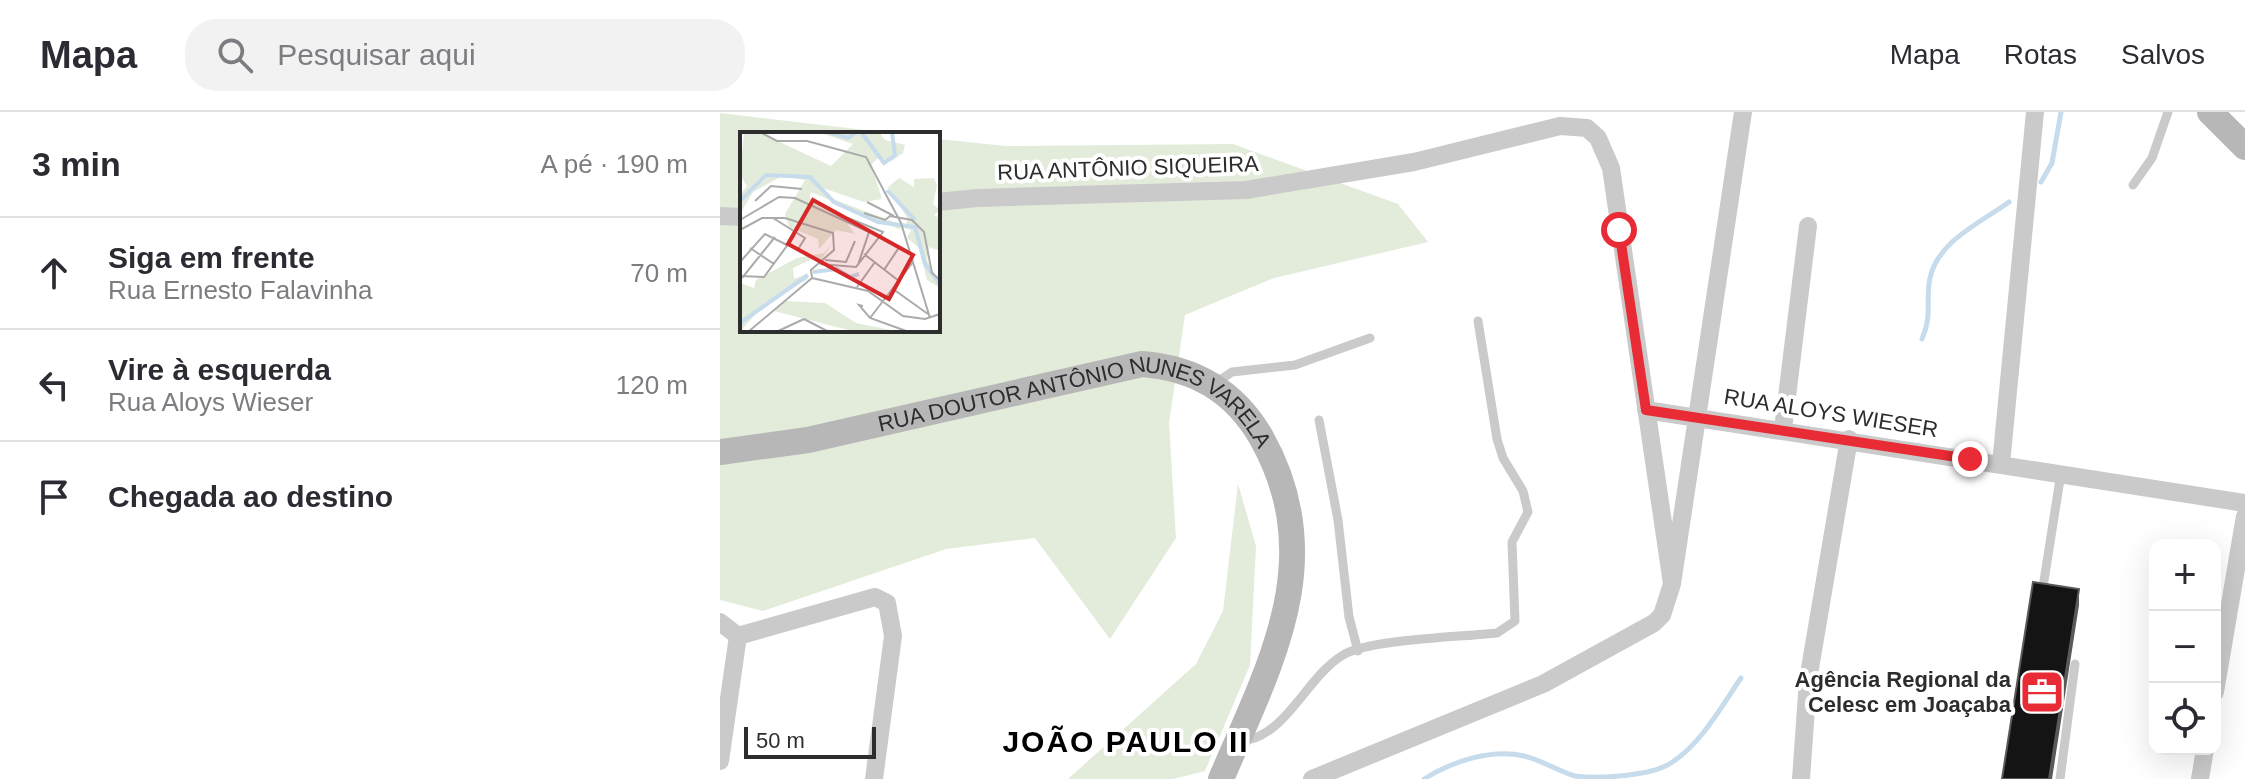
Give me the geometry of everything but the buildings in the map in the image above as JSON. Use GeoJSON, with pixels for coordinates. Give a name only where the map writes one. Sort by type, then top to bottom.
{"type":"FeatureCollection","features":[{"type":"Feature","properties":{"kind":"street"},"geometry":{"type":"LineString","coordinates":[[1312,779],[1543,684],[1654,623],[1662,615],[1672,584],[1743,112]]}},
{"type":"Feature","properties":{"kind":"street"},"geometry":{"type":"LineString","coordinates":[[2001,464],[2035,112]]}},
{"type":"Feature","properties":{"kind":"street"},"geometry":{"type":"LineString","coordinates":[[2210,112],[2245,147]]}},
{"type":"Feature","properties":{"kind":"street","name":"RUA ANTÔNIO SIQUEIRA"},"geometry":{"type":"LineString","coordinates":[[940,202],[1246,190],[1414,162],[1560,126],[1587,128],[1598,138],[1611,168],[1646,410]]}},
{"type":"Feature","properties":{"kind":"street"},"geometry":{"type":"LineString","coordinates":[[720,216],[740,217]]}},
{"type":"Feature","properties":{"kind":"street"},"geometry":{"type":"LineString","coordinates":[[1783,429],[1808,226]]}},
{"type":"Feature","properties":{"kind":"street","name":"RUA DOUTOR ANTÔNIO NUNES VARELA"},"geometry":{"type":"LineString","coordinates":[[720,452],[808,440],[1142,364],[1173,366],[1214,384],[1252,421],[1279,474],[1292,531],[1294,560],[1285,620],[1221,779]]}},
{"type":"Feature","properties":{"kind":"street"},"geometry":{"type":"LineString","coordinates":[[1646,410],[1672,584]]}},
{"type":"Feature","properties":{"kind":"street","name":"RUA ALOYS WIESER"},"geometry":{"type":"LineString","coordinates":[[1646,410],[1849,439],[2245,503]]}},
{"type":"Feature","properties":{"kind":"street"},"geometry":{"type":"LineString","coordinates":[[1801,779],[1808,680],[1849,439]]}},
{"type":"Feature","properties":{"kind":"street"},"geometry":{"type":"LineString","coordinates":[[2217,683],[2245,516]]}},
{"type":"Feature","properties":{"kind":"street"},"geometry":{"type":"LineString","coordinates":[[738,636],[875,597],[887,603],[893,636],[874,779]]}},
{"type":"Feature","properties":{"kind":"street"},"geometry":{"type":"LineString","coordinates":[[720,622],[738,636]]}},
{"type":"Feature","properties":{"kind":"street"},"geometry":{"type":"LineString","coordinates":[[2226,631],[2245,633]]}},
{"type":"Feature","properties":{"kind":"street"},"geometry":{"type":"LineString","coordinates":[[720,761],[738,636]]}},
{"type":"Feature","properties":{"kind":"street"},"geometry":{"type":"LineString","coordinates":[[2200,779],[2204,755]]}},
{"type":"Feature","properties":{"kind":"lane"},"geometry":{"type":"LineString","coordinates":[[2133,185],[2152,158],[2168,112]]}},
{"type":"Feature","properties":{"kind":"lane"},"geometry":{"type":"LineString","coordinates":[[1237,741],[1266,734],[1343,655],[1497,633],[1515,621],[1512,542],[1528,512],[1523,491],[1503,458],[1497,439],[1478,321]]}},
{"type":"Feature","properties":{"kind":"lane"},"geometry":{"type":"LineString","coordinates":[[1214,384],[1232,372],[1295,365],[1370,338]]}},
{"type":"Feature","properties":{"kind":"lane"},"geometry":{"type":"LineString","coordinates":[[1319,420],[1338,520],[1349,617],[1358,651]]}},
{"type":"Feature","properties":{"kind":"lane"},"geometry":{"type":"LineString","coordinates":[[2043,587],[2061,473]]}},
{"type":"Feature","properties":{"kind":"lane"},"geometry":{"type":"LineString","coordinates":[[2060,779],[2075,664]]}},
{"type":"Feature","properties":{"kind":"green space"},"geometry":{"type":"Polygon","coordinates":[[[720,113],[882,132],[740,132],[740,332],[940,332],[940,139],[1006,146],[1233,144],[1398,204],[1428,242],[1274,278],[1185,315],[1169,423],[1176,538],[1110,639],[1035,538],[946,549],[763,611],[720,600],[720,113]]]}},
{"type":"Feature","properties":{"kind":"green space"},"geometry":{"type":"Polygon","coordinates":[[[1238,484],[1256,546],[1250,665],[1205,771],[1173,779],[1068,779],[1196,664],[1223,611],[1238,484]]]}},
{"type":"Feature","properties":{"kind":"waterway"},"geometry":{"type":"LineString","coordinates":[[2041,182],[2052,163],[2061,112]]}},
{"type":"Feature","properties":{"kind":"waterway"},"geometry":{"type":"LineString","coordinates":[[1922,339],[1927,322],[1930,278],[1942,253],[1962,234],[2009,202]]}},
{"type":"Feature","properties":{"kind":"waterway"},"geometry":{"type":"LineString","coordinates":[[1424,779],[1459,762],[1498,754],[1524,756],[1575,776],[1610,777],[1651,771],[1671,763],[1692,746],[1741,678]]}},
{"type":"Feature","properties":{"kind":"place","name":"Agência Regional da Celesc em Joaçaba"},"geometry":{"type":"Point","coordinates":[2042,692]}},
{"type":"Feature","properties":{"kind":"district","name":"JOÃO PAULO II"},"geometry":{"type":"Point","coordinates":[1126,741]}},
{"type":"Feature","properties":{"kind":"route"},"geometry":{"type":"LineString","coordinates":[[1619,230],[1646,410],[1970,459]]}}]}
